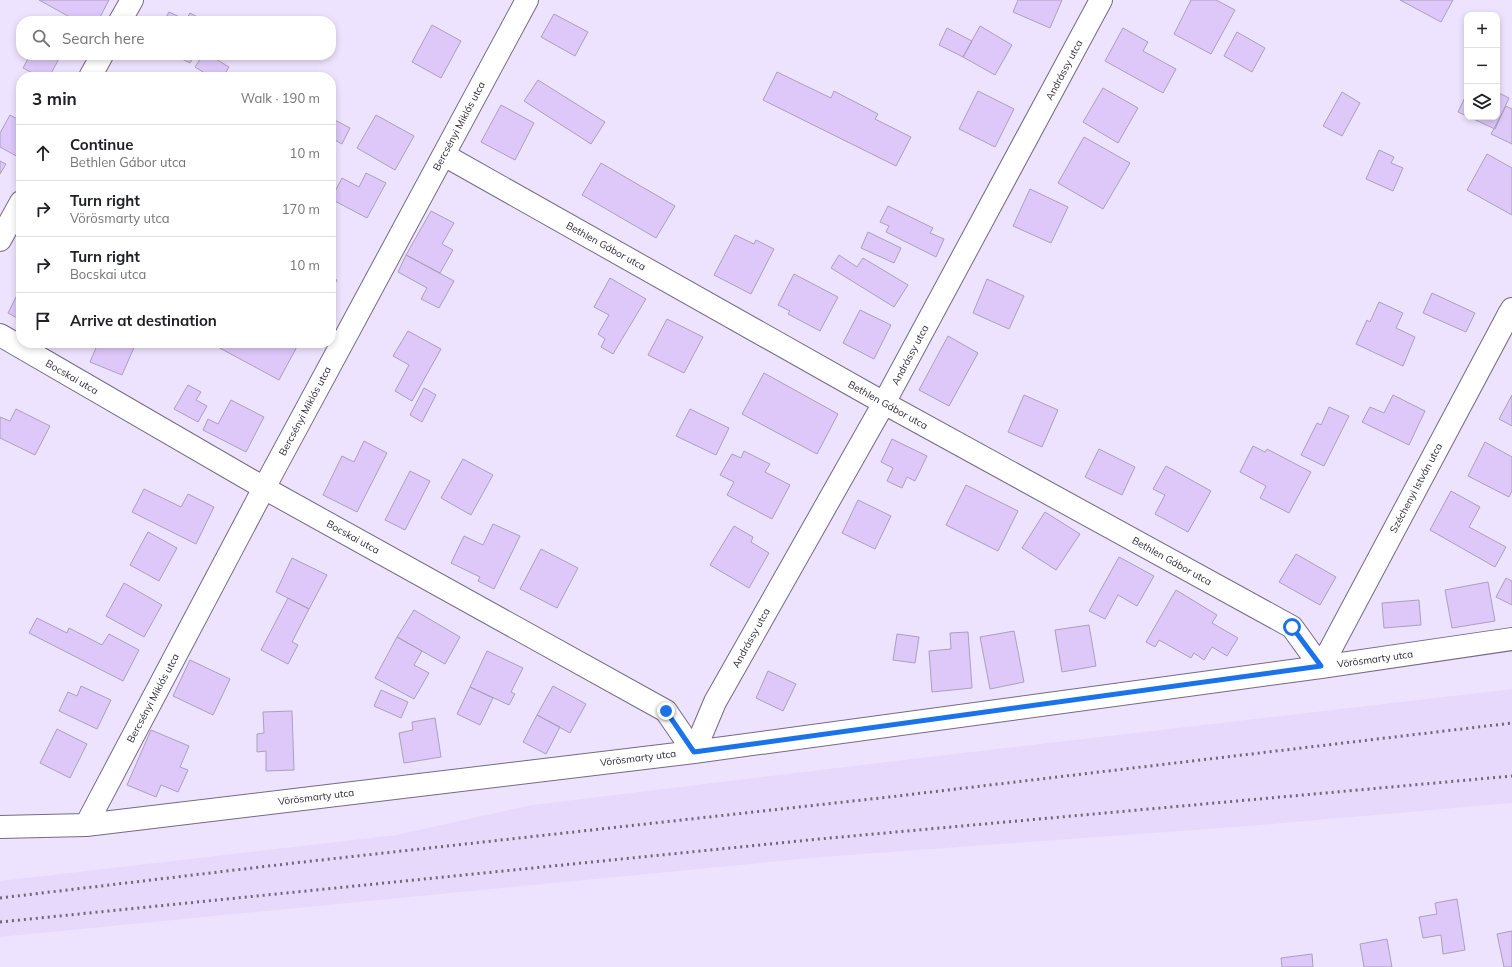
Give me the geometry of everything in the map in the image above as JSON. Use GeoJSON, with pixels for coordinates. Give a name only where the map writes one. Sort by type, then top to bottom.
{"type":"FeatureCollection","features":[{"type":"Feature","properties":{"kind":"street"},"geometry":{"type":"LineString","coordinates":[[123,16],[132,0]]}},
{"type":"Feature","properties":{"kind":"street","name":"Bercsényi Miklós utca"},"geometry":{"type":"LineString","coordinates":[[86,825],[264,488],[527,0]]}},
{"type":"Feature","properties":{"kind":"street","name":"Andrássy utca"},"geometry":{"type":"LineString","coordinates":[[694,752],[715,702],[884,402],[1102,0]]}},
{"type":"Feature","properties":{"kind":"street"},"geometry":{"type":"LineString","coordinates":[[93,72],[99,60]]}},
{"type":"Feature","properties":{"kind":"street","name":"Bethlen Gábor utca"},"geometry":{"type":"LineString","coordinates":[[444,155],[884,402],[1292,627],[1321,666]]}},
{"type":"Feature","properties":{"kind":"street"},"geometry":{"type":"LineString","coordinates":[[0,240],[16,211]]}},
{"type":"Feature","properties":{"kind":"street","name":"Széchenyi István utca"},"geometry":{"type":"LineString","coordinates":[[1321,666],[1511,313]]}},
{"type":"Feature","properties":{"kind":"street","name":"Bocskai utca"},"geometry":{"type":"LineString","coordinates":[[0,335],[16,344]]}},
{"type":"Feature","properties":{"kind":"street","name":"Bocskai utca"},"geometry":{"type":"LineString","coordinates":[[22,348],[264,488],[666,711],[694,752]]}},
{"type":"Feature","properties":{"kind":"street","name":"Vörösmarty utca"},"geometry":{"type":"LineString","coordinates":[[0,827],[86,825],[694,752],[1512,639]]}},
{"type":"Feature","properties":{"kind":"shaded area"},"geometry":{"type":"Polygon","coordinates":[[[1512,689],[1512,803],[1249,826],[822,857],[0,937],[0,881],[396,835],[532,805],[1512,689]]]}},
{"type":"Feature","properties":{"kind":"building"},"geometry":{"type":"Polygon","coordinates":[[[39,0],[109,0],[101,16],[68,16],[39,0]]]}},
{"type":"Feature","properties":{"kind":"building"},"geometry":{"type":"Polygon","coordinates":[[[1018,0],[1062,0],[1050,28],[1013,12],[1018,0]]]}},
{"type":"Feature","properties":{"kind":"building"},"geometry":{"type":"Polygon","coordinates":[[[1191,0],[1216,0],[1235,10],[1211,54],[1174,34],[1191,0]]]}},
{"type":"Feature","properties":{"kind":"building"},"geometry":{"type":"Polygon","coordinates":[[[1400,0],[1453,0],[1441,22],[1400,0]]]}},
{"type":"Feature","properties":{"kind":"building"},"geometry":{"type":"Polygon","coordinates":[[[169,12],[178,16],[167,16],[169,12]]]}},
{"type":"Feature","properties":{"kind":"building"},"geometry":{"type":"Polygon","coordinates":[[[190,13],[196,16],[188,16],[190,13]]]}},
{"type":"Feature","properties":{"kind":"building"},"geometry":{"type":"Polygon","coordinates":[[[554,14],[588,32],[575,56],[541,37],[554,14]]]}},
{"type":"Feature","properties":{"kind":"building"},"geometry":{"type":"Polygon","coordinates":[[[432,25],[461,41],[441,78],[412,62],[432,25]]]}},
{"type":"Feature","properties":{"kind":"building"},"geometry":{"type":"Polygon","coordinates":[[[980,26],[1012,45],[995,75],[963,57],[980,26]]]}},
{"type":"Feature","properties":{"kind":"building"},"geometry":{"type":"Polygon","coordinates":[[[947,28],[972,41],[963,57],[939,45],[947,28]]]}},
{"type":"Feature","properties":{"kind":"building"},"geometry":{"type":"Polygon","coordinates":[[[1123,28],[1148,42],[1143,51],[1176,69],[1163,93],[1105,61],[1123,28]]]}},
{"type":"Feature","properties":{"kind":"building"},"geometry":{"type":"Polygon","coordinates":[[[1237,32],[1265,48],[1252,72],[1224,56],[1237,32]]]}},
{"type":"Feature","properties":{"kind":"building"},"geometry":{"type":"Polygon","coordinates":[[[27,60],[58,60],[52,72],[31,72],[23,68],[27,60]]]}},
{"type":"Feature","properties":{"kind":"building"},"geometry":{"type":"Polygon","coordinates":[[[184,60],[192,60],[190,63],[184,60]]]}},
{"type":"Feature","properties":{"kind":"building"},"geometry":{"type":"Polygon","coordinates":[[[200,60],[217,60],[229,67],[226,72],[203,72],[195,67],[200,60]]]}},
{"type":"Feature","properties":{"kind":"building"},"geometry":{"type":"Polygon","coordinates":[[[777,72],[831,98],[834,91],[878,114],[875,119],[911,137],[896,166],[763,100],[777,72]]]}},
{"type":"Feature","properties":{"kind":"building"},"geometry":{"type":"Polygon","coordinates":[[[538,80],[605,122],[591,144],[524,101],[538,80]]]}},
{"type":"Feature","properties":{"kind":"building"},"geometry":{"type":"Polygon","coordinates":[[[1103,88],[1138,108],[1118,143],[1083,122],[1103,88]]]}},
{"type":"Feature","properties":{"kind":"building"},"geometry":{"type":"Polygon","coordinates":[[[978,91],[1014,109],[995,147],[959,129],[978,91]]]}},
{"type":"Feature","properties":{"kind":"building"},"geometry":{"type":"Polygon","coordinates":[[[1342,92],[1360,103],[1342,136],[1323,126],[1342,92]]]}},
{"type":"Feature","properties":{"kind":"building"},"geometry":{"type":"Polygon","coordinates":[[[1500,94],[1509,98],[1500,118],[1500,94]]]}},
{"type":"Feature","properties":{"kind":"building"},"geometry":{"type":"Polygon","coordinates":[[[1464,99],[1464,115],[1458,112],[1464,99]]]}},
{"type":"Feature","properties":{"kind":"building"},"geometry":{"type":"Polygon","coordinates":[[[501,105],[534,123],[515,160],[481,142],[501,105]]]}},
{"type":"Feature","properties":{"kind":"building"},"geometry":{"type":"Polygon","coordinates":[[[1506,106],[1512,109],[1512,144],[1491,134],[1498,120],[1500,120],[1506,106]]]}},
{"type":"Feature","properties":{"kind":"building"},"geometry":{"type":"Polygon","coordinates":[[[10,115],[16,118],[16,156],[0,147],[0,133],[10,115]]]}},
{"type":"Feature","properties":{"kind":"building"},"geometry":{"type":"Polygon","coordinates":[[[376,115],[414,136],[395,170],[357,148],[376,115]]]}},
{"type":"Feature","properties":{"kind":"building"},"geometry":{"type":"Polygon","coordinates":[[[1476,120],[1499,120],[1495,129],[1476,120]]]}},
{"type":"Feature","properties":{"kind":"building"},"geometry":{"type":"Polygon","coordinates":[[[336,121],[350,128],[342,144],[336,141],[336,121]]]}},
{"type":"Feature","properties":{"kind":"building"},"geometry":{"type":"Polygon","coordinates":[[[1084,137],[1130,163],[1103,209],[1058,183],[1084,137]]]}},
{"type":"Feature","properties":{"kind":"building"},"geometry":{"type":"Polygon","coordinates":[[[1379,150],[1394,157],[1391,163],[1403,168],[1393,191],[1366,179],[1379,150]]]}},
{"type":"Feature","properties":{"kind":"building"},"geometry":{"type":"Polygon","coordinates":[[[1487,154],[1512,168],[1512,215],[1467,190],[1487,154]]]}},
{"type":"Feature","properties":{"kind":"building"},"geometry":{"type":"Polygon","coordinates":[[[0,161],[6,164],[0,174],[0,161]]]}},
{"type":"Feature","properties":{"kind":"building"},"geometry":{"type":"Polygon","coordinates":[[[601,163],[675,206],[656,238],[582,195],[601,163]]]}},
{"type":"Feature","properties":{"kind":"building"},"geometry":{"type":"Polygon","coordinates":[[[366,173],[386,183],[367,218],[336,202],[336,189],[342,178],[359,187],[366,173]]]}},
{"type":"Feature","properties":{"kind":"building"},"geometry":{"type":"Polygon","coordinates":[[[1030,189],[1068,207],[1051,243],[1013,226],[1030,189]]]}},
{"type":"Feature","properties":{"kind":"building"},"geometry":{"type":"Polygon","coordinates":[[[888,206],[933,228],[930,233],[944,239],[936,257],[886,232],[889,226],[880,222],[888,206]]]}},
{"type":"Feature","properties":{"kind":"building"},"geometry":{"type":"Polygon","coordinates":[[[431,211],[454,223],[442,244],[453,250],[440,273],[406,255],[431,211]]]}},
{"type":"Feature","properties":{"kind":"building"},"geometry":{"type":"Polygon","coordinates":[[[868,232],[901,248],[894,263],[861,248],[868,232]]]}},
{"type":"Feature","properties":{"kind":"building"},"geometry":{"type":"Polygon","coordinates":[[[735,235],[754,244],[756,240],[774,249],[751,294],[714,275],[735,235]]]}},
{"type":"Feature","properties":{"kind":"building"},"geometry":{"type":"Polygon","coordinates":[[[406,255],[454,281],[439,308],[421,299],[427,288],[398,272],[406,255]]]}},
{"type":"Feature","properties":{"kind":"building"},"geometry":{"type":"Polygon","coordinates":[[[839,255],[857,267],[863,258],[908,285],[894,307],[831,268],[839,255]]]}},
{"type":"Feature","properties":{"kind":"building"},"geometry":{"type":"Polygon","coordinates":[[[794,274],[838,297],[820,331],[788,314],[790,311],[778,305],[794,274]]]}},
{"type":"Feature","properties":{"kind":"building"},"geometry":{"type":"Polygon","coordinates":[[[610,278],[646,299],[613,354],[601,347],[605,339],[598,334],[609,315],[594,307],[610,278]]]}},
{"type":"Feature","properties":{"kind":"building"},"geometry":{"type":"Polygon","coordinates":[[[987,279],[1024,296],[1009,329],[973,313],[987,279]]]}},
{"type":"Feature","properties":{"kind":"building"},"geometry":{"type":"Polygon","coordinates":[[[1432,293],[1475,313],[1466,332],[1423,313],[1432,293]]]}},
{"type":"Feature","properties":{"kind":"building"},"geometry":{"type":"Polygon","coordinates":[[[16,297],[16,317],[8,313],[16,297]]]}},
{"type":"Feature","properties":{"kind":"building"},"geometry":{"type":"Polygon","coordinates":[[[1379,302],[1403,313],[1396,328],[1415,337],[1403,366],[1356,344],[1367,320],[1370,322],[1379,302]]]}},
{"type":"Feature","properties":{"kind":"building"},"geometry":{"type":"Polygon","coordinates":[[[860,310],[891,325],[874,359],[843,343],[860,310]]]}},
{"type":"Feature","properties":{"kind":"building"},"geometry":{"type":"Polygon","coordinates":[[[667,319],[703,337],[684,373],[648,355],[667,319]]]}},
{"type":"Feature","properties":{"kind":"building"},"geometry":{"type":"Polygon","coordinates":[[[408,331],[441,349],[412,401],[395,391],[409,365],[393,356],[408,331]]]}},
{"type":"Feature","properties":{"kind":"building"},"geometry":{"type":"Polygon","coordinates":[[[948,336],[978,353],[949,406],[919,390],[948,336]]]}},
{"type":"Feature","properties":{"kind":"building"},"geometry":{"type":"Polygon","coordinates":[[[96,348],[134,348],[122,375],[90,362],[96,348]]]}},
{"type":"Feature","properties":{"kind":"building"},"geometry":{"type":"Polygon","coordinates":[[[220,348],[296,348],[279,380],[220,348]]]}},
{"type":"Feature","properties":{"kind":"building"},"geometry":{"type":"Polygon","coordinates":[[[764,373],[838,414],[817,454],[742,414],[764,373]]]}},
{"type":"Feature","properties":{"kind":"building"},"geometry":{"type":"Polygon","coordinates":[[[188,385],[201,392],[196,400],[207,406],[198,422],[174,409],[188,385]]]}},
{"type":"Feature","properties":{"kind":"building"},"geometry":{"type":"Polygon","coordinates":[[[424,388],[436,395],[422,422],[410,415],[424,388]]]}},
{"type":"Feature","properties":{"kind":"building"},"geometry":{"type":"Polygon","coordinates":[[[1024,395],[1058,410],[1042,447],[1008,432],[1024,395]]]}},
{"type":"Feature","properties":{"kind":"building"},"geometry":{"type":"Polygon","coordinates":[[[1393,395],[1425,411],[1409,445],[1362,422],[1370,407],[1384,413],[1393,395]]]}},
{"type":"Feature","properties":{"kind":"building"},"geometry":{"type":"Polygon","coordinates":[[[1512,395],[1512,426],[1499,419],[1512,395]]]}},
{"type":"Feature","properties":{"kind":"building"},"geometry":{"type":"Polygon","coordinates":[[[231,400],[264,417],[246,452],[203,430],[208,419],[218,424],[231,400]]]}},
{"type":"Feature","properties":{"kind":"building"},"geometry":{"type":"Polygon","coordinates":[[[1329,407],[1349,416],[1324,466],[1301,455],[1317,423],[1321,425],[1329,407]]]}},
{"type":"Feature","properties":{"kind":"building"},"geometry":{"type":"Polygon","coordinates":[[[16,409],[50,426],[35,455],[0,438],[0,417],[10,421],[16,409]]]}},
{"type":"Feature","properties":{"kind":"building"},"geometry":{"type":"Polygon","coordinates":[[[690,409],[729,428],[716,455],[676,436],[690,409]]]}},
{"type":"Feature","properties":{"kind":"building"},"geometry":{"type":"Polygon","coordinates":[[[892,439],[927,456],[915,481],[907,477],[902,488],[887,481],[893,468],[881,462],[892,439]]]}},
{"type":"Feature","properties":{"kind":"building"},"geometry":{"type":"Polygon","coordinates":[[[364,441],[387,453],[357,512],[323,495],[342,456],[354,462],[364,441]]]}},
{"type":"Feature","properties":{"kind":"building"},"geometry":{"type":"Polygon","coordinates":[[[1485,442],[1512,457],[1512,491],[1509,497],[1468,476],[1485,442]]]}},
{"type":"Feature","properties":{"kind":"building"},"geometry":{"type":"Polygon","coordinates":[[[1253,446],[1265,452],[1267,449],[1311,472],[1289,513],[1260,498],[1266,486],[1240,472],[1253,446]]]}},
{"type":"Feature","properties":{"kind":"building"},"geometry":{"type":"Polygon","coordinates":[[[1099,449],[1135,467],[1122,495],[1085,477],[1099,449]]]}},
{"type":"Feature","properties":{"kind":"building"},"geometry":{"type":"Polygon","coordinates":[[[744,451],[770,464],[765,472],[790,485],[772,519],[727,495],[734,482],[720,475],[732,454],[741,458],[744,451]]]}},
{"type":"Feature","properties":{"kind":"building"},"geometry":{"type":"Polygon","coordinates":[[[463,459],[493,475],[471,515],[441,498],[463,459]]]}},
{"type":"Feature","properties":{"kind":"building"},"geometry":{"type":"Polygon","coordinates":[[[1166,466],[1211,491],[1188,532],[1155,514],[1165,495],[1153,489],[1166,466]]]}},
{"type":"Feature","properties":{"kind":"building"},"geometry":{"type":"Polygon","coordinates":[[[410,471],[430,481],[405,530],[385,520],[410,471]]]}},
{"type":"Feature","properties":{"kind":"building"},"geometry":{"type":"Polygon","coordinates":[[[966,485],[1018,511],[998,551],[946,525],[966,485]]]}},
{"type":"Feature","properties":{"kind":"building"},"geometry":{"type":"Polygon","coordinates":[[[144,489],[181,507],[188,494],[214,507],[196,544],[132,512],[144,489]]]}},
{"type":"Feature","properties":{"kind":"building"},"geometry":{"type":"Polygon","coordinates":[[[1451,491],[1480,507],[1469,527],[1506,547],[1495,567],[1430,530],[1451,491]]]}},
{"type":"Feature","properties":{"kind":"building"},"geometry":{"type":"Polygon","coordinates":[[[858,500],[891,516],[875,549],[842,533],[858,500]]]}},
{"type":"Feature","properties":{"kind":"building"},"geometry":{"type":"Polygon","coordinates":[[[1045,512],[1080,534],[1056,570],[1022,548],[1045,512]]]}},
{"type":"Feature","properties":{"kind":"building"},"geometry":{"type":"Polygon","coordinates":[[[493,524],[520,536],[494,589],[478,581],[480,577],[451,563],[464,536],[483,545],[493,524]]]}},
{"type":"Feature","properties":{"kind":"building"},"geometry":{"type":"Polygon","coordinates":[[[734,526],[753,537],[751,542],[769,553],[749,588],[710,565],[734,526]]]}},
{"type":"Feature","properties":{"kind":"building"},"geometry":{"type":"Polygon","coordinates":[[[148,532],[177,548],[159,581],[130,565],[148,532]]]}},
{"type":"Feature","properties":{"kind":"building"},"geometry":{"type":"Polygon","coordinates":[[[541,549],[578,568],[557,608],[520,589],[541,549]]]}},
{"type":"Feature","properties":{"kind":"building"},"geometry":{"type":"Polygon","coordinates":[[[1296,554],[1336,577],[1320,605],[1279,582],[1296,554]]]}},
{"type":"Feature","properties":{"kind":"building"},"geometry":{"type":"Polygon","coordinates":[[[1119,557],[1154,576],[1137,606],[1118,595],[1105,619],[1089,611],[1119,557]]]}},
{"type":"Feature","properties":{"kind":"building"},"geometry":{"type":"Polygon","coordinates":[[[292,558],[327,575],[309,609],[276,592],[292,558]]]}},
{"type":"Feature","properties":{"kind":"building"},"geometry":{"type":"Polygon","coordinates":[[[1506,578],[1512,581],[1512,605],[1496,597],[1506,578]]]}},
{"type":"Feature","properties":{"kind":"building"},"geometry":{"type":"Polygon","coordinates":[[[1488,582],[1495,621],[1452,628],[1445,590],[1488,582]]]}},
{"type":"Feature","properties":{"kind":"building"},"geometry":{"type":"Polygon","coordinates":[[[124,583],[162,605],[144,637],[106,616],[124,583]]]}},
{"type":"Feature","properties":{"kind":"building"},"geometry":{"type":"Polygon","coordinates":[[[1176,590],[1217,615],[1212,623],[1238,638],[1227,656],[1212,647],[1204,660],[1194,653],[1191,658],[1159,640],[1155,647],[1146,642],[1176,590]]]}},
{"type":"Feature","properties":{"kind":"building"},"geometry":{"type":"Polygon","coordinates":[[[288,598],[309,609],[292,642],[298,645],[288,664],[261,650],[288,598]]]}},
{"type":"Feature","properties":{"kind":"building"},"geometry":{"type":"Polygon","coordinates":[[[1419,600],[1421,625],[1384,628],[1382,603],[1419,600]]]}},
{"type":"Feature","properties":{"kind":"building"},"geometry":{"type":"Polygon","coordinates":[[[414,610],[460,637],[445,664],[397,637],[414,610]]]}},
{"type":"Feature","properties":{"kind":"building"},"geometry":{"type":"Polygon","coordinates":[[[37,618],[67,633],[69,628],[102,645],[109,634],[139,650],[123,681],[29,633],[37,618]]]}},
{"type":"Feature","properties":{"kind":"building"},"geometry":{"type":"Polygon","coordinates":[[[1089,625],[1096,666],[1062,672],[1055,630],[1089,625]]]}},
{"type":"Feature","properties":{"kind":"building"},"geometry":{"type":"Polygon","coordinates":[[[1014,631],[1024,682],[990,689],[980,637],[1014,631]]]}},
{"type":"Feature","properties":{"kind":"building"},"geometry":{"type":"Polygon","coordinates":[[[968,632],[972,688],[932,692],[929,651],[951,649],[950,633],[968,632]]]}},
{"type":"Feature","properties":{"kind":"building"},"geometry":{"type":"Polygon","coordinates":[[[897,634],[919,637],[915,663],[893,660],[897,634]]]}},
{"type":"Feature","properties":{"kind":"building"},"geometry":{"type":"Polygon","coordinates":[[[397,637],[422,651],[414,665],[429,673],[414,699],[375,678],[397,637]]]}},
{"type":"Feature","properties":{"kind":"building"},"geometry":{"type":"Polygon","coordinates":[[[487,651],[523,668],[511,692],[515,694],[509,705],[470,687],[487,651]]]}},
{"type":"Feature","properties":{"kind":"building"},"geometry":{"type":"Polygon","coordinates":[[[190,660],[230,679],[213,715],[173,696],[190,660]]]}},
{"type":"Feature","properties":{"kind":"building"},"geometry":{"type":"Polygon","coordinates":[[[768,671],[796,684],[783,711],[756,698],[768,671]]]}},
{"type":"Feature","properties":{"kind":"building"},"geometry":{"type":"Polygon","coordinates":[[[81,686],[111,700],[97,729],[59,711],[68,692],[77,696],[81,686]]]}},
{"type":"Feature","properties":{"kind":"building"},"geometry":{"type":"Polygon","coordinates":[[[553,686],[586,704],[570,733],[537,715],[553,686]]]}},
{"type":"Feature","properties":{"kind":"building"},"geometry":{"type":"Polygon","coordinates":[[[470,687],[493,698],[480,725],[457,714],[470,687]]]}},
{"type":"Feature","properties":{"kind":"building"},"geometry":{"type":"Polygon","coordinates":[[[381,690],[408,702],[401,718],[374,706],[381,690]]]}},
{"type":"Feature","properties":{"kind":"building"},"geometry":{"type":"Polygon","coordinates":[[[292,711],[294,770],[266,771],[266,751],[257,752],[257,734],[264,733],[263,712],[292,711]]]}},
{"type":"Feature","properties":{"kind":"building"},"geometry":{"type":"Polygon","coordinates":[[[537,715],[560,727],[546,754],[523,742],[537,715]]]}},
{"type":"Feature","properties":{"kind":"building"},"geometry":{"type":"Polygon","coordinates":[[[435,718],[441,757],[404,763],[399,733],[413,730],[412,722],[435,718]]]}},
{"type":"Feature","properties":{"kind":"building"},"geometry":{"type":"Polygon","coordinates":[[[57,729],[87,744],[70,778],[40,763],[57,729]]]}},
{"type":"Feature","properties":{"kind":"building"},"geometry":{"type":"Polygon","coordinates":[[[151,730],[189,746],[180,767],[188,770],[178,792],[161,785],[156,797],[127,785],[151,730]]]}},
{"type":"Feature","properties":{"kind":"building"},"geometry":{"type":"Polygon","coordinates":[[[1457,899],[1465,950],[1443,954],[1441,935],[1423,938],[1419,917],[1437,914],[1435,903],[1457,899]]]}},
{"type":"Feature","properties":{"kind":"building"},"geometry":{"type":"Polygon","coordinates":[[[1512,931],[1512,967],[1504,967],[1497,934],[1512,931]]]}},
{"type":"Feature","properties":{"kind":"building"},"geometry":{"type":"Polygon","coordinates":[[[1387,939],[1392,967],[1364,967],[1360,944],[1387,939]]]}},
{"type":"Feature","properties":{"kind":"building"},"geometry":{"type":"Polygon","coordinates":[[[1312,954],[1313,967],[1282,967],[1281,958],[1312,954]]]}},
{"type":"Feature","properties":{"kind":"railway"},"geometry":{"type":"LineString","coordinates":[[0,898],[294,863],[889,797],[1512,723]]}},
{"type":"Feature","properties":{"kind":"railway"},"geometry":{"type":"LineString","coordinates":[[0,922],[819,839],[1512,776]]}},
{"type":"Feature","properties":{"kind":"route"},"geometry":{"type":"LineString","coordinates":[[666,711],[694,752],[1321,666],[1292,627]]}}]}
